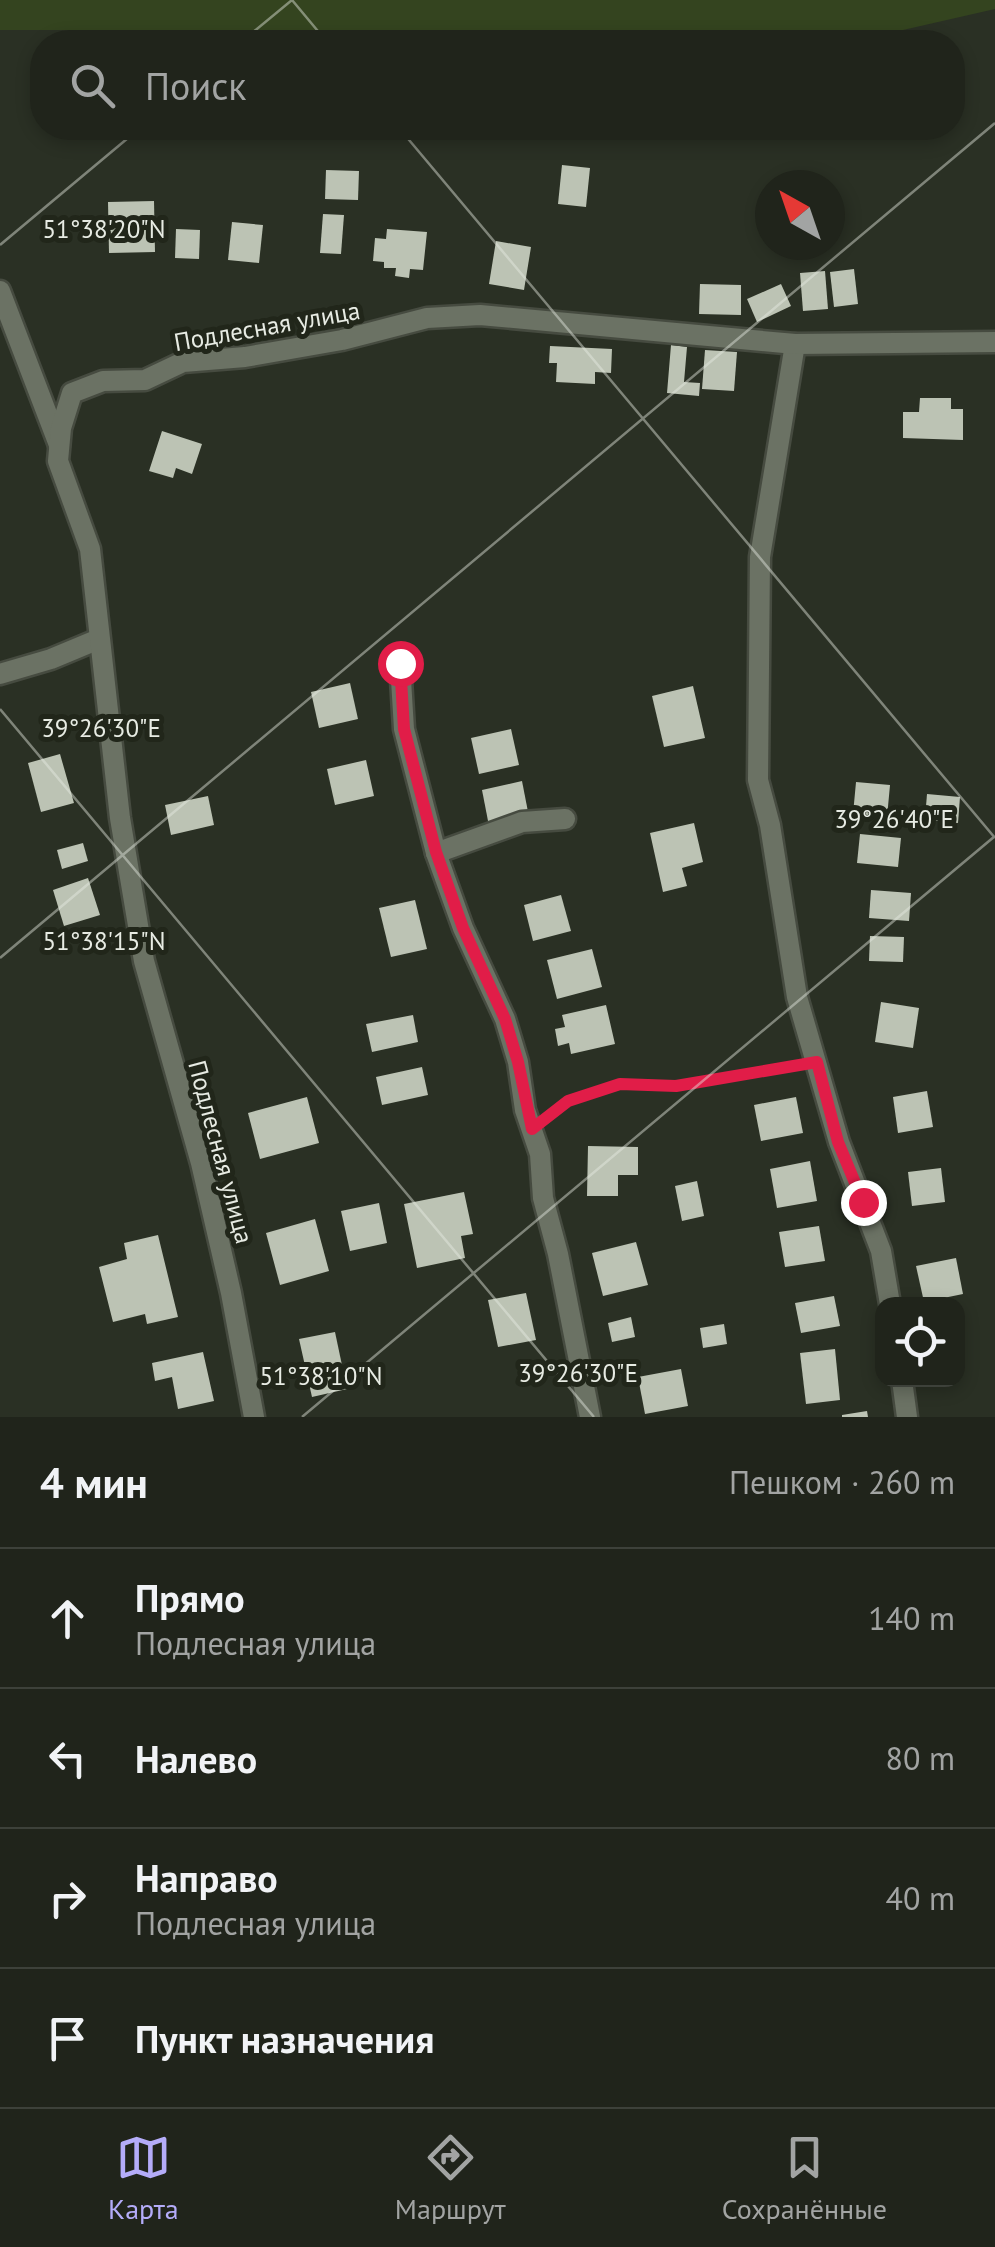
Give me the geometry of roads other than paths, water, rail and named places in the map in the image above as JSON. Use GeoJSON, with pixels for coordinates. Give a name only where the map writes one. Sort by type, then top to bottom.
{"type":"FeatureCollection","features":[{"type":"Feature","properties":{"kind":"street"},"geometry":{"type":"LineString","coordinates":[[0,291],[59,446]]}},
{"type":"Feature","properties":{"kind":"street","name":"Подлесная улица"},"geometry":{"type":"LineString","coordinates":[[254,1417],[231,1292],[200,1162],[144,962],[120,818],[90,548],[58,461],[60,428],[72,393],[104,381],[145,380],[184,362],[245,357],[342,340],[428,318],[480,315],[795,344],[995,342]]}},
{"type":"Feature","properties":{"kind":"street"},"geometry":{"type":"LineString","coordinates":[[795,344],[760,557],[758,780],[776,861],[797,997],[838,1142],[880,1251],[889,1297]]}},
{"type":"Feature","properties":{"kind":"street"},"geometry":{"type":"LineString","coordinates":[[0,674],[99,639]]}},
{"type":"Feature","properties":{"kind":"street"},"geometry":{"type":"LineString","coordinates":[[400,663],[404,729],[436,852],[463,928],[505,1019],[518,1062],[540,1154],[543,1198],[590,1417]]}},
{"type":"Feature","properties":{"kind":"street"},"geometry":{"type":"LineString","coordinates":[[436,852],[522,822],[565,819]]}},
{"type":"Feature","properties":{"kind":"street"},"geometry":{"type":"LineString","coordinates":[[903,1387],[908,1417]]}}]}
